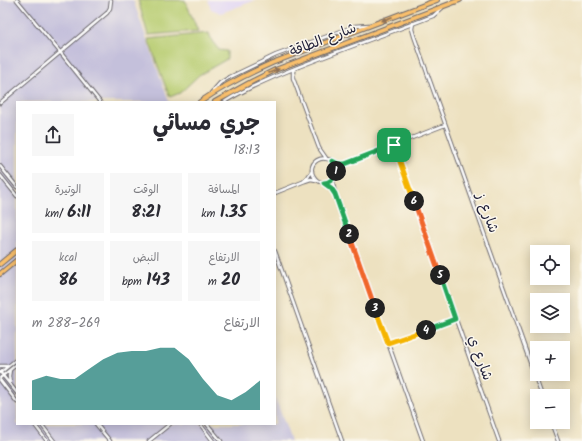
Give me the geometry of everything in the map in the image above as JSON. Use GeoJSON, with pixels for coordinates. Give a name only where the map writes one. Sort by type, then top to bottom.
{"type":"FeatureCollection","features":[{"type":"Feature","properties":{"kind":"main road","name":"شارع الطاقة"},"geometry":{"type":"LineString","coordinates":[[202,101],[250,73],[272,63],[437,0]]}},
{"type":"Feature","properties":{"kind":"main road","name":"شارع الطاقة"},"geometry":{"type":"LineString","coordinates":[[217,101],[275,70],[460,0]]}},
{"type":"Feature","properties":{"kind":"main road"},"geometry":{"type":"LineString","coordinates":[[0,264],[16,251]]}},
{"type":"Feature","properties":{"kind":"main road"},"geometry":{"type":"LineString","coordinates":[[0,274],[16,260]]}},
{"type":"Feature","properties":{"kind":"street"},"geometry":{"type":"LineString","coordinates":[[17,0],[99,101]]}},
{"type":"Feature","properties":{"kind":"street"},"geometry":{"type":"LineString","coordinates":[[0,103],[107,13],[111,6],[111,0]]}},
{"type":"Feature","properties":{"kind":"street","name":"شارع الطاقة"},"geometry":{"type":"LineString","coordinates":[[226,101],[261,82],[294,68],[433,16],[443,7]]}},
{"type":"Feature","properties":{"kind":"street","name":"شارع ز"},"geometry":{"type":"LineString","coordinates":[[413,23],[412,29],[414,36],[539,389]]}},
{"type":"Feature","properties":{"kind":"street","name":"شارع ز"},"geometry":{"type":"LineString","coordinates":[[405,26],[409,28],[414,36]]}},
{"type":"Feature","properties":{"kind":"street"},"geometry":{"type":"LineString","coordinates":[[293,78],[294,68]]}},
{"type":"Feature","properties":{"kind":"street"},"geometry":{"type":"LineString","coordinates":[[287,71],[291,73],[293,78],[318,148],[319,155],[308,177],[302,182]]}},
{"type":"Feature","properties":{"kind":"street"},"geometry":{"type":"LineString","coordinates":[[318,148],[326,158],[338,164],[345,164],[445,125]]}},
{"type":"Feature","properties":{"kind":"street","name":"شارع ي"},"geometry":{"type":"LineString","coordinates":[[394,145],[499,441]]}},
{"type":"Feature","properties":{"kind":"street"},"geometry":{"type":"LineString","coordinates":[[317,160],[326,158]]}},
{"type":"Feature","properties":{"kind":"street"},"geometry":{"type":"LineString","coordinates":[[332,161],[336,167],[336,175]]}},
{"type":"Feature","properties":{"kind":"street"},"geometry":{"type":"LineString","coordinates":[[324,183],[334,178],[345,164]]}},
{"type":"Feature","properties":{"kind":"street"},"geometry":{"type":"LineString","coordinates":[[0,166],[16,186]]}},
{"type":"Feature","properties":{"kind":"street"},"geometry":{"type":"LineString","coordinates":[[312,170],[314,177],[317,180]]}},
{"type":"Feature","properties":{"kind":"street"},"geometry":{"type":"LineString","coordinates":[[0,175],[16,195]]}},
{"type":"Feature","properties":{"kind":"street"},"geometry":{"type":"LineString","coordinates":[[334,178],[333,183],[335,194],[423,441]]}},
{"type":"Feature","properties":{"kind":"street"},"geometry":{"type":"LineString","coordinates":[[276,193],[302,182],[317,180],[331,188],[335,194]]}},
{"type":"Feature","properties":{"kind":"street"},"geometry":{"type":"LineString","coordinates":[[276,254],[342,441]]}},
{"type":"Feature","properties":{"kind":"street"},"geometry":{"type":"LineString","coordinates":[[0,260],[6,259]]}},
{"type":"Feature","properties":{"kind":"street"},"geometry":{"type":"LineString","coordinates":[[388,343],[455,319]]}},
{"type":"Feature","properties":{"kind":"street"},"geometry":{"type":"LineString","coordinates":[[16,360],[1,373],[0,379],[16,401]]}},
{"type":"Feature","properties":{"kind":"street"},"geometry":{"type":"LineString","coordinates":[[1,373],[10,370],[16,365]]}},
{"type":"Feature","properties":{"kind":"street"},"geometry":{"type":"LineString","coordinates":[[0,366],[8,366]]}},
{"type":"Feature","properties":{"kind":"street"},"geometry":{"type":"LineString","coordinates":[[10,370],[10,384]]}},
{"type":"Feature","properties":{"kind":"street"},"geometry":{"type":"LineString","coordinates":[[1,373],[16,392]]}},
{"type":"Feature","properties":{"kind":"street"},"geometry":{"type":"LineString","coordinates":[[0,384],[4,386]]}},
{"type":"Feature","properties":{"kind":"street"},"geometry":{"type":"LineString","coordinates":[[35,425],[47,441],[51,437]]}},
{"type":"Feature","properties":{"kind":"street"},"geometry":{"type":"LineString","coordinates":[[42,425],[54,441]]}},
{"type":"Feature","properties":{"kind":"street"},"geometry":{"type":"LineString","coordinates":[[97,425],[110,441]]}},
{"type":"Feature","properties":{"kind":"street"},"geometry":{"type":"LineString","coordinates":[[149,441],[169,425]]}},
{"type":"Feature","properties":{"kind":"street"},"geometry":{"type":"LineString","coordinates":[[201,425],[213,441]]}},
{"type":"Feature","properties":{"kind":"street"},"geometry":{"type":"LineString","coordinates":[[209,425],[221,441]]}},
{"type":"Feature","properties":{"kind":"street"},"geometry":{"type":"LineString","coordinates":[[554,429],[558,441]]}},
{"type":"Feature","properties":{"kind":"shaded area"},"geometry":{"type":"Polygon","coordinates":[[[0,0],[133,0],[169,101],[16,101],[16,425],[276,425],[276,400],[291,441],[0,441],[0,0]]]}},
{"type":"Feature","properties":{"kind":"shaded area"},"geometry":{"type":"Polygon","coordinates":[[[208,0],[256,0],[221,13],[211,9],[208,0]]]}},
{"type":"Feature","properties":{"kind":"green space"},"geometry":{"type":"Polygon","coordinates":[[[138,0],[185,0],[198,31],[148,35],[138,0]]]}},
{"type":"Feature","properties":{"kind":"green space"},"geometry":{"type":"Polygon","coordinates":[[[209,33],[212,41],[219,50],[227,51],[227,59],[199,75],[180,93],[170,97],[148,39],[209,33]]]}},
{"type":"Feature","properties":{"kind":"route"},"geometry":{"type":"LineString","coordinates":[[394,145],[455,319],[388,343],[335,194],[329,186],[324,183],[331,181],[336,175],[336,167],[332,161],[342,165],[394,145]]}}]}
